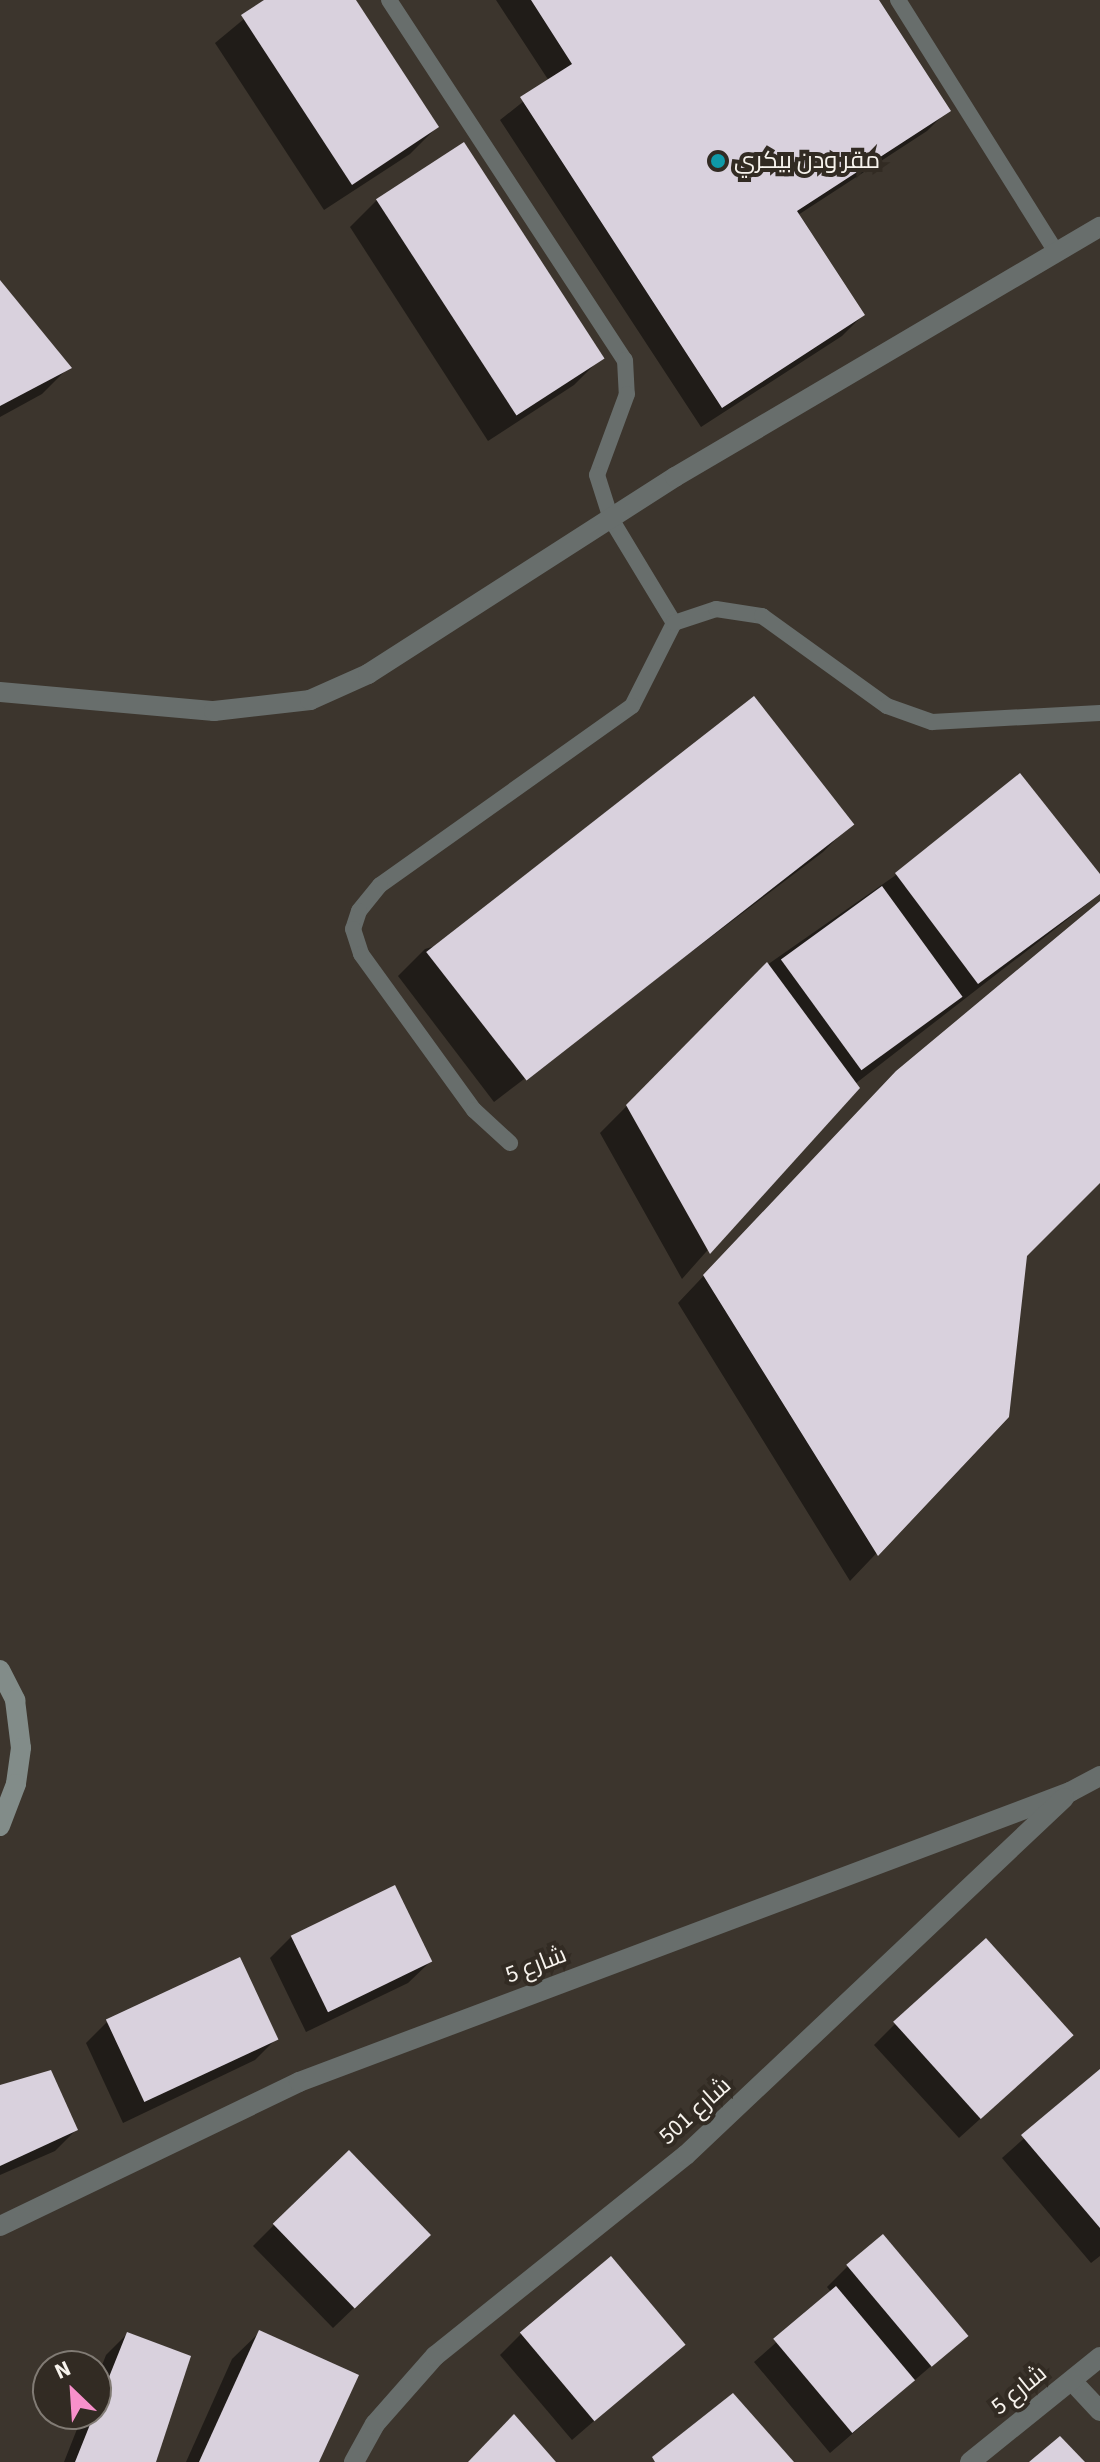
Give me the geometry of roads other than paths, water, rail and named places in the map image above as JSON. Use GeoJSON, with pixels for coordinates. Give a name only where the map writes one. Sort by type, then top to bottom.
{"type":"FeatureCollection","features":[{"type":"Feature","properties":{"kind":"street"},"geometry":{"type":"LineString","coordinates":[[0,692],[214,711],[310,700],[368,674],[611,519],[1100,227]]}},
{"type":"Feature","properties":{"kind":"street"},"geometry":{"type":"LineString","coordinates":[[0,1670],[15,1700],[21,1748],[16,1784],[0,1826]]}},
{"type":"Feature","properties":{"kind":"street","name":"شارع 5"},"geometry":{"type":"LineString","coordinates":[[0,2226],[299,2082],[1070,1792],[1100,1776]]}},
{"type":"Feature","properties":{"kind":"street","name":"شارع 501"},"geometry":{"type":"LineString","coordinates":[[354,2462],[375,2424],[435,2356],[686,2155],[1070,1792]]}},
{"type":"Feature","properties":{"kind":"street","name":"شارع 5"},"geometry":{"type":"LineString","coordinates":[[970,2462],[1100,2357]]}},
{"type":"Feature","properties":{"kind":"street"},"geometry":{"type":"LineString","coordinates":[[1072,2381],[1100,2411]]}},
{"type":"Feature","properties":{"kind":"lane"},"geometry":{"type":"LineString","coordinates":[[389,0],[625,360],[627,394],[597,475],[611,519],[674,623]]}},
{"type":"Feature","properties":{"kind":"lane"},"geometry":{"type":"LineString","coordinates":[[898,0],[1057,253]]}},
{"type":"Feature","properties":{"kind":"lane"},"geometry":{"type":"LineString","coordinates":[[510,1143],[474,1110],[361,954],[353,929],[359,911],[380,885],[632,706],[674,623],[716,609],[762,616],[887,706],[932,722],[1100,713]]}},
{"type":"Feature","properties":{"kind":"place","name":"مقر ودن بيكري"},"geometry":{"type":"Point","coordinates":[718,161]}}]}
